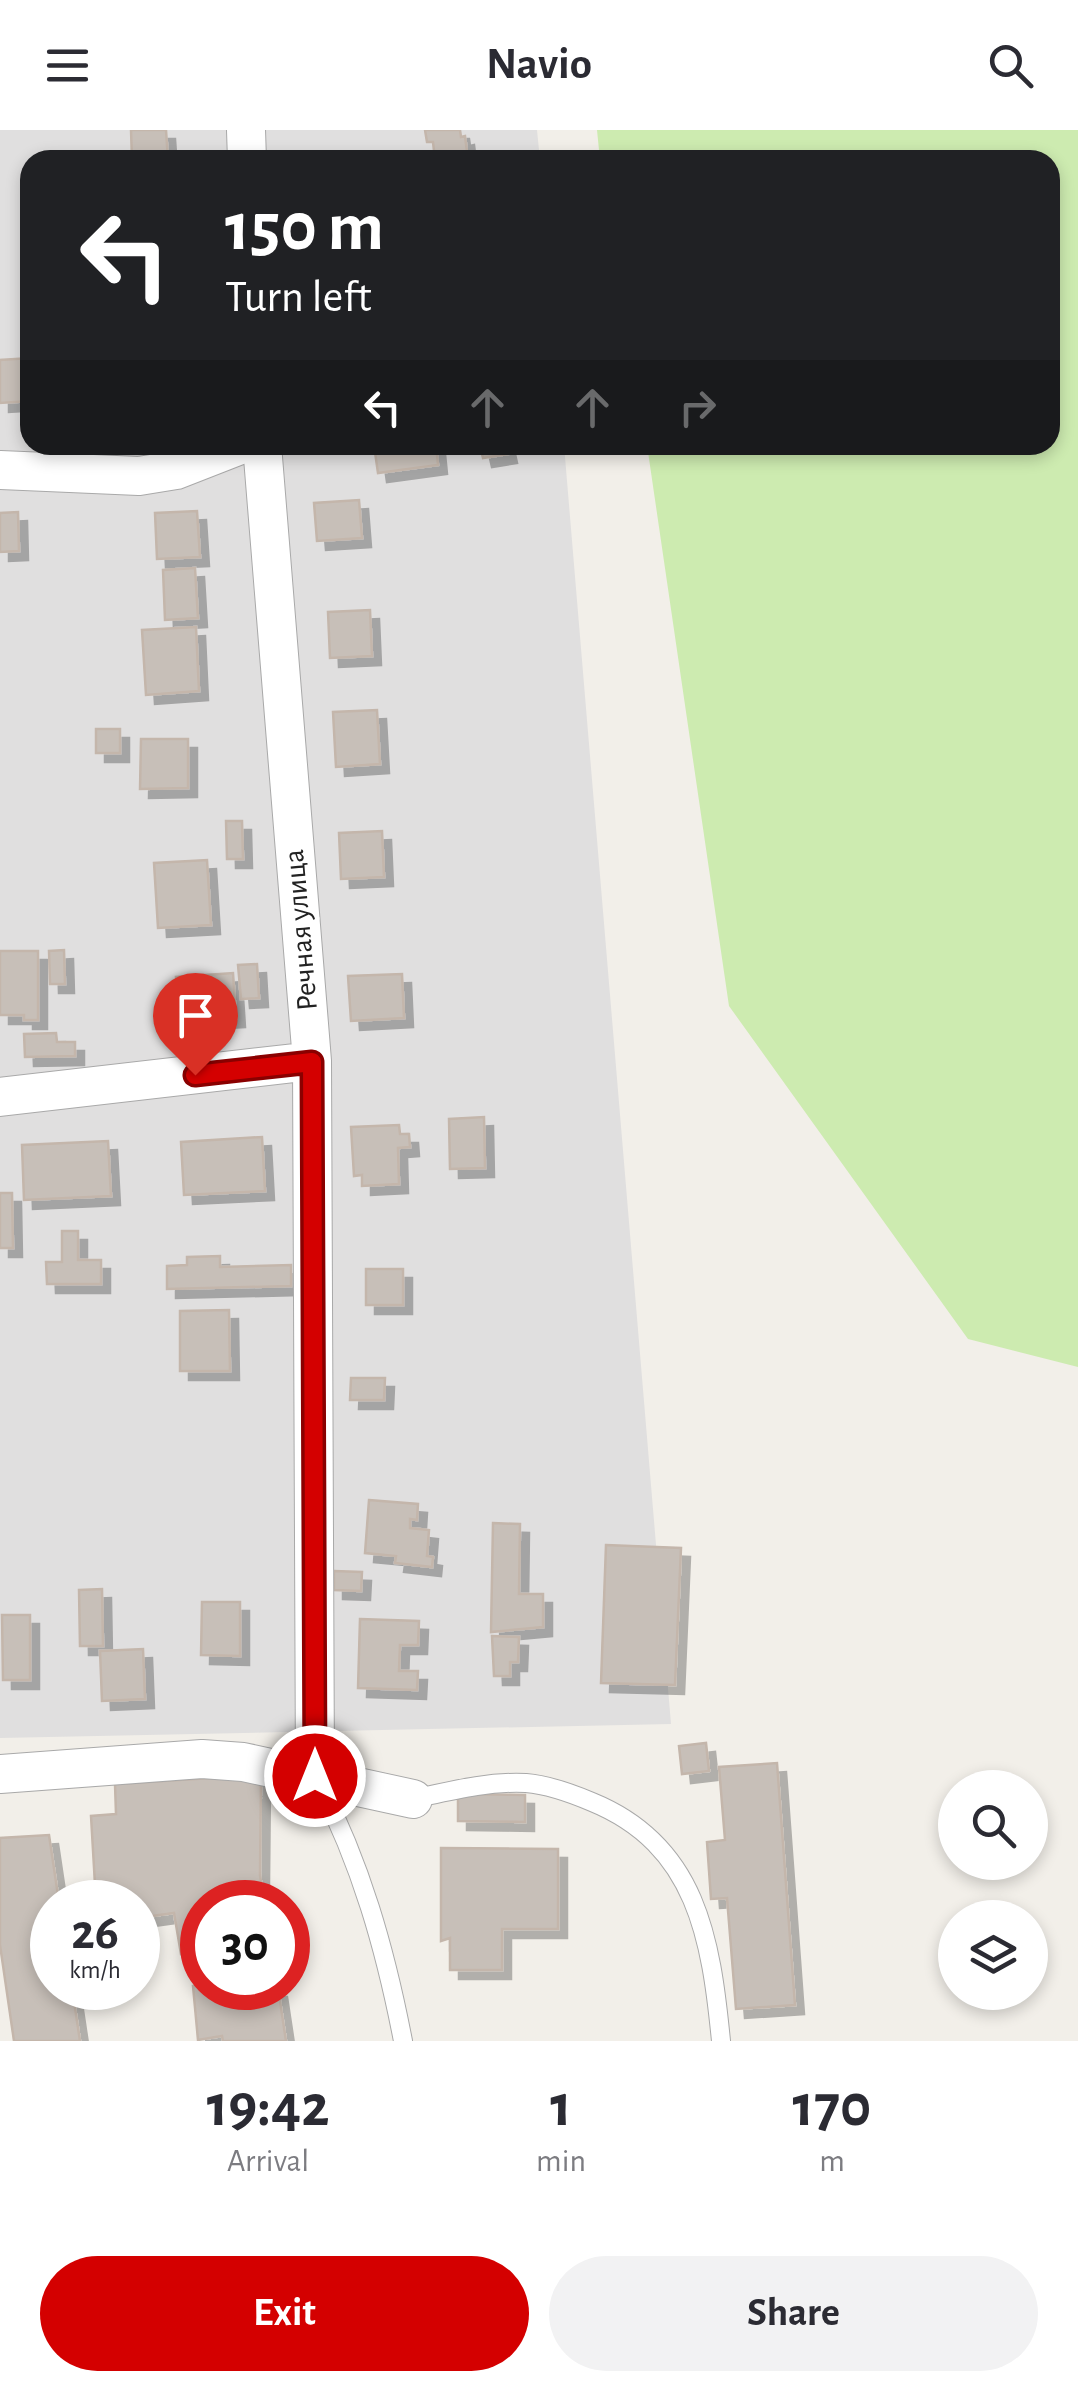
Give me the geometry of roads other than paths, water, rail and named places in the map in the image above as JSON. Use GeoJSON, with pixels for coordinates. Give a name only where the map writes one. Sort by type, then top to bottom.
{"type":"FeatureCollection","features":[{"type":"Feature","properties":{"kind":"street"},"geometry":{"type":"LineString","coordinates":[[0,470],[139,476],[176,470],[214,455]]}},
{"type":"Feature","properties":{"kind":"street","name":"Речная улица"},"geometry":{"type":"LineString","coordinates":[[263,455],[312,1062],[315,1776]]}},
{"type":"Feature","properties":{"kind":"street"},"geometry":{"type":"LineString","coordinates":[[0,1097],[312,1062]]}},
{"type":"Feature","properties":{"kind":"street"},"geometry":{"type":"LineString","coordinates":[[0,1774],[202,1759],[315,1776],[364,1791],[413,1798]]}},
{"type":"Feature","properties":{"kind":"lane"},"geometry":{"type":"LineString","coordinates":[[315,1776],[352,1846],[385,1951],[403,2041]]}},
{"type":"Feature","properties":{"kind":"lane"},"geometry":{"type":"LineString","coordinates":[[413,1798],[494,1784],[528,1783],[582,1798],[643,1831],[674,1864],[692,1894],[703,1929],[721,2041]]}}]}
